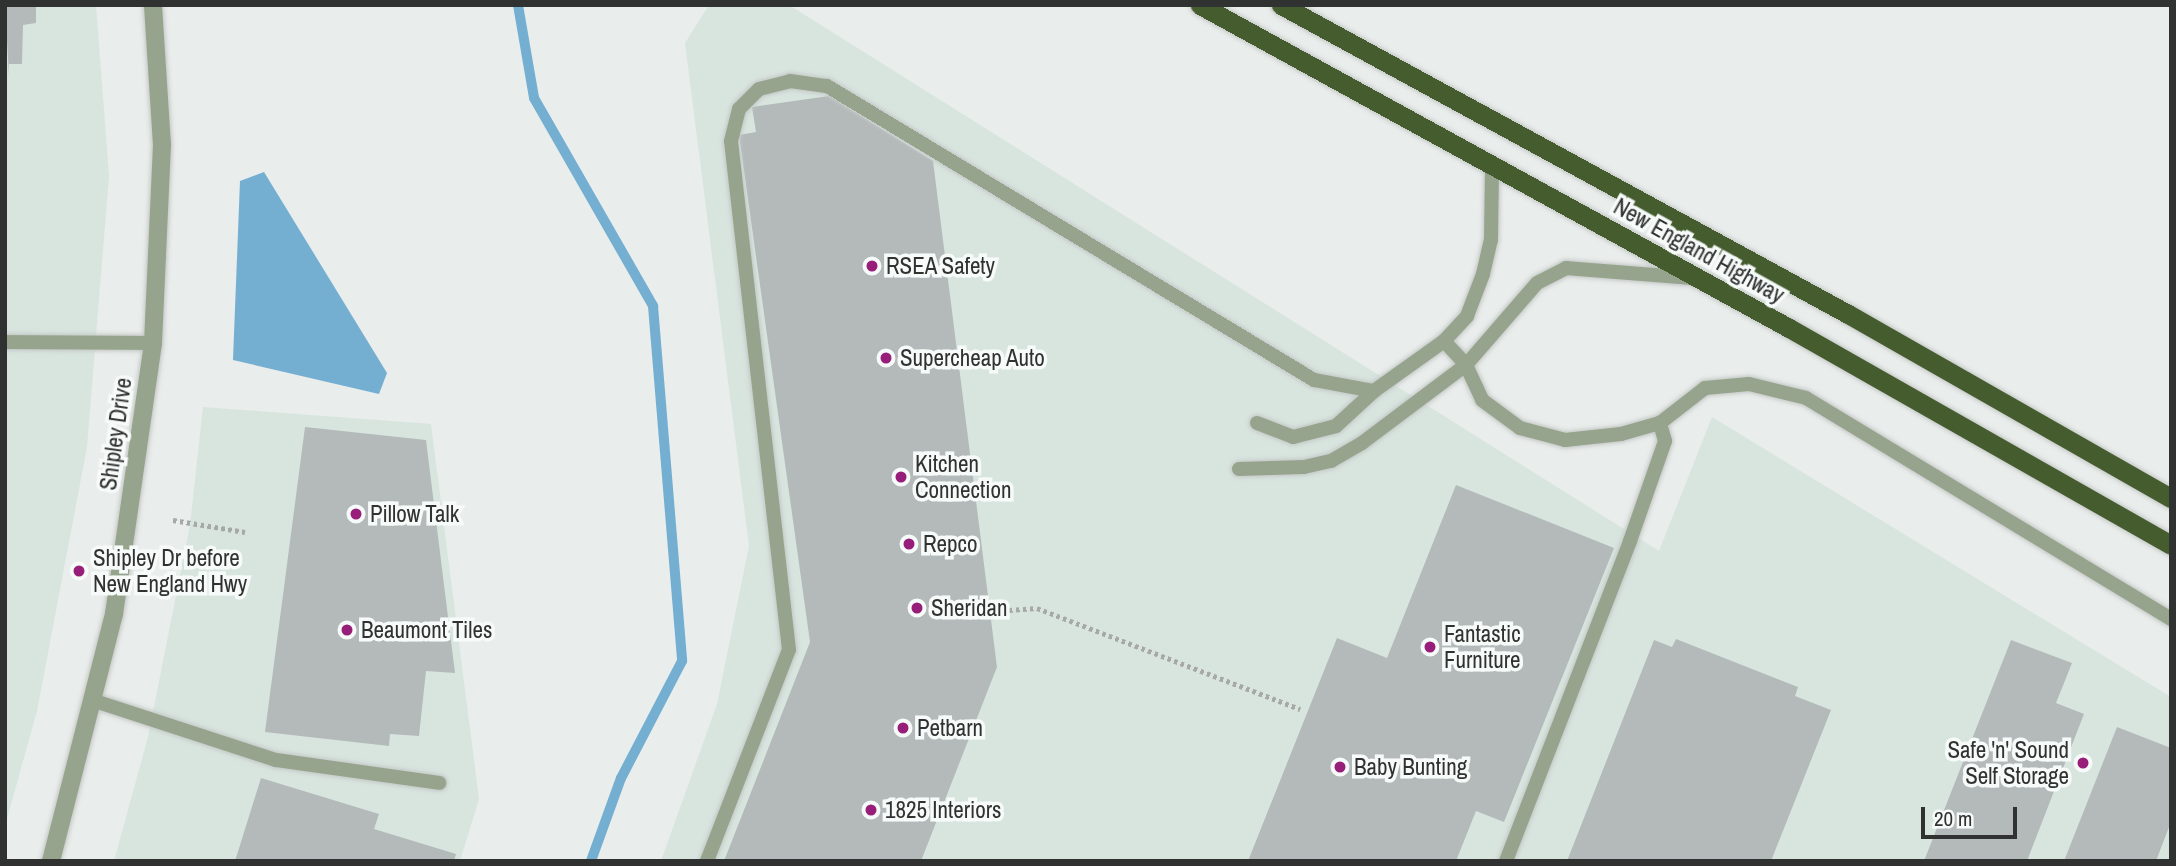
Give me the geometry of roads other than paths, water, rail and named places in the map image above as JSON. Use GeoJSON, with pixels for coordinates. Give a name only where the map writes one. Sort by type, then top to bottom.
{"type":"FeatureCollection","features":[{"type":"Feature","properties":{"kind":"highway","name":"New England Highway"},"geometry":{"type":"LineString","coordinates":[[1200,5],[1698,278],[2171,545]]}},
{"type":"Feature","properties":{"kind":"highway","name":"New England Highway"},"geometry":{"type":"LineString","coordinates":[[1281,5],[1848,314],[2171,498]]}},
{"type":"Feature","properties":{"kind":"street","name":"Shipley Drive"},"geometry":{"type":"LineString","coordinates":[[51,861],[95,701],[123,562],[153,342],[162,145],[153,5]]}},
{"type":"Feature","properties":{"kind":"lane"},"geometry":{"type":"LineString","coordinates":[[707,861],[789,650],[731,141],[738,109],[759,89],[790,81],[827,86],[1314,380],[1374,391]]}},
{"type":"Feature","properties":{"kind":"lane"},"geometry":{"type":"LineString","coordinates":[[1258,423],[1293,437],[1317,434],[1350,418],[1374,391],[1444,341],[1467,316],[1483,274],[1491,240],[1492,164]]}},
{"type":"Feature","properties":{"kind":"lane"},"geometry":{"type":"LineString","coordinates":[[1239,469],[1331,461],[1390,424],[1466,365],[1537,283],[1566,268],[1698,278]]}},
{"type":"Feature","properties":{"kind":"lane"},"geometry":{"type":"LineString","coordinates":[[1444,341],[1466,365],[1482,400],[1520,428],[1565,440],[1660,423],[1705,388],[1749,384],[1806,398],[2171,619]]}},
{"type":"Feature","properties":{"kind":"lane"},"geometry":{"type":"LineString","coordinates":[[5,342],[153,342]]}},
{"type":"Feature","properties":{"kind":"lane"},"geometry":{"type":"LineString","coordinates":[[1506,861],[1665,441],[1660,423]]}},
{"type":"Feature","properties":{"kind":"lane"},"geometry":{"type":"LineString","coordinates":[[95,701],[276,760],[439,783]]}},
{"type":"Feature","properties":{"kind":"water"},"geometry":{"type":"Polygon","coordinates":[[[264,172],[387,373],[379,394],[233,360],[240,181],[264,172]]]}},
{"type":"Feature","properties":{"kind":"waterway"},"geometry":{"type":"LineString","coordinates":[[518,5],[534,98],[653,306],[682,661],[621,778],[591,861]]}},
{"type":"Feature","properties":{"kind":"place","name":"RSEA Safety"},"geometry":{"type":"Point","coordinates":[872,266]}},
{"type":"Feature","properties":{"kind":"place","name":"Supercheap Auto"},"geometry":{"type":"Point","coordinates":[886,358]}},
{"type":"Feature","properties":{"kind":"place","name":"Kitchen Connection"},"geometry":{"type":"Point","coordinates":[901,477]}},
{"type":"Feature","properties":{"kind":"place","name":"Pillow Talk"},"geometry":{"type":"Point","coordinates":[356,514]}},
{"type":"Feature","properties":{"kind":"place","name":"Repco"},"geometry":{"type":"Point","coordinates":[909,544]}},
{"type":"Feature","properties":{"kind":"place","name":"Shipley Dr before New England Hwy"},"geometry":{"type":"Point","coordinates":[79,571]}},
{"type":"Feature","properties":{"kind":"place","name":"Sheridan"},"geometry":{"type":"Point","coordinates":[917,608]}},
{"type":"Feature","properties":{"kind":"place","name":"Beaumont Tiles"},"geometry":{"type":"Point","coordinates":[347,630]}},
{"type":"Feature","properties":{"kind":"place","name":"Fantastic Furniture"},"geometry":{"type":"Point","coordinates":[1430,647]}},
{"type":"Feature","properties":{"kind":"place","name":"Petbarn"},"geometry":{"type":"Point","coordinates":[903,728]}},
{"type":"Feature","properties":{"kind":"place","name":"Safe 'n' Sound Self Storage"},"geometry":{"type":"Point","coordinates":[2083,763]}},
{"type":"Feature","properties":{"kind":"place","name":"Baby Bunting"},"geometry":{"type":"Point","coordinates":[1340,767]}},
{"type":"Feature","properties":{"kind":"place","name":"1825 Interiors"},"geometry":{"type":"Point","coordinates":[871,810]}}]}
